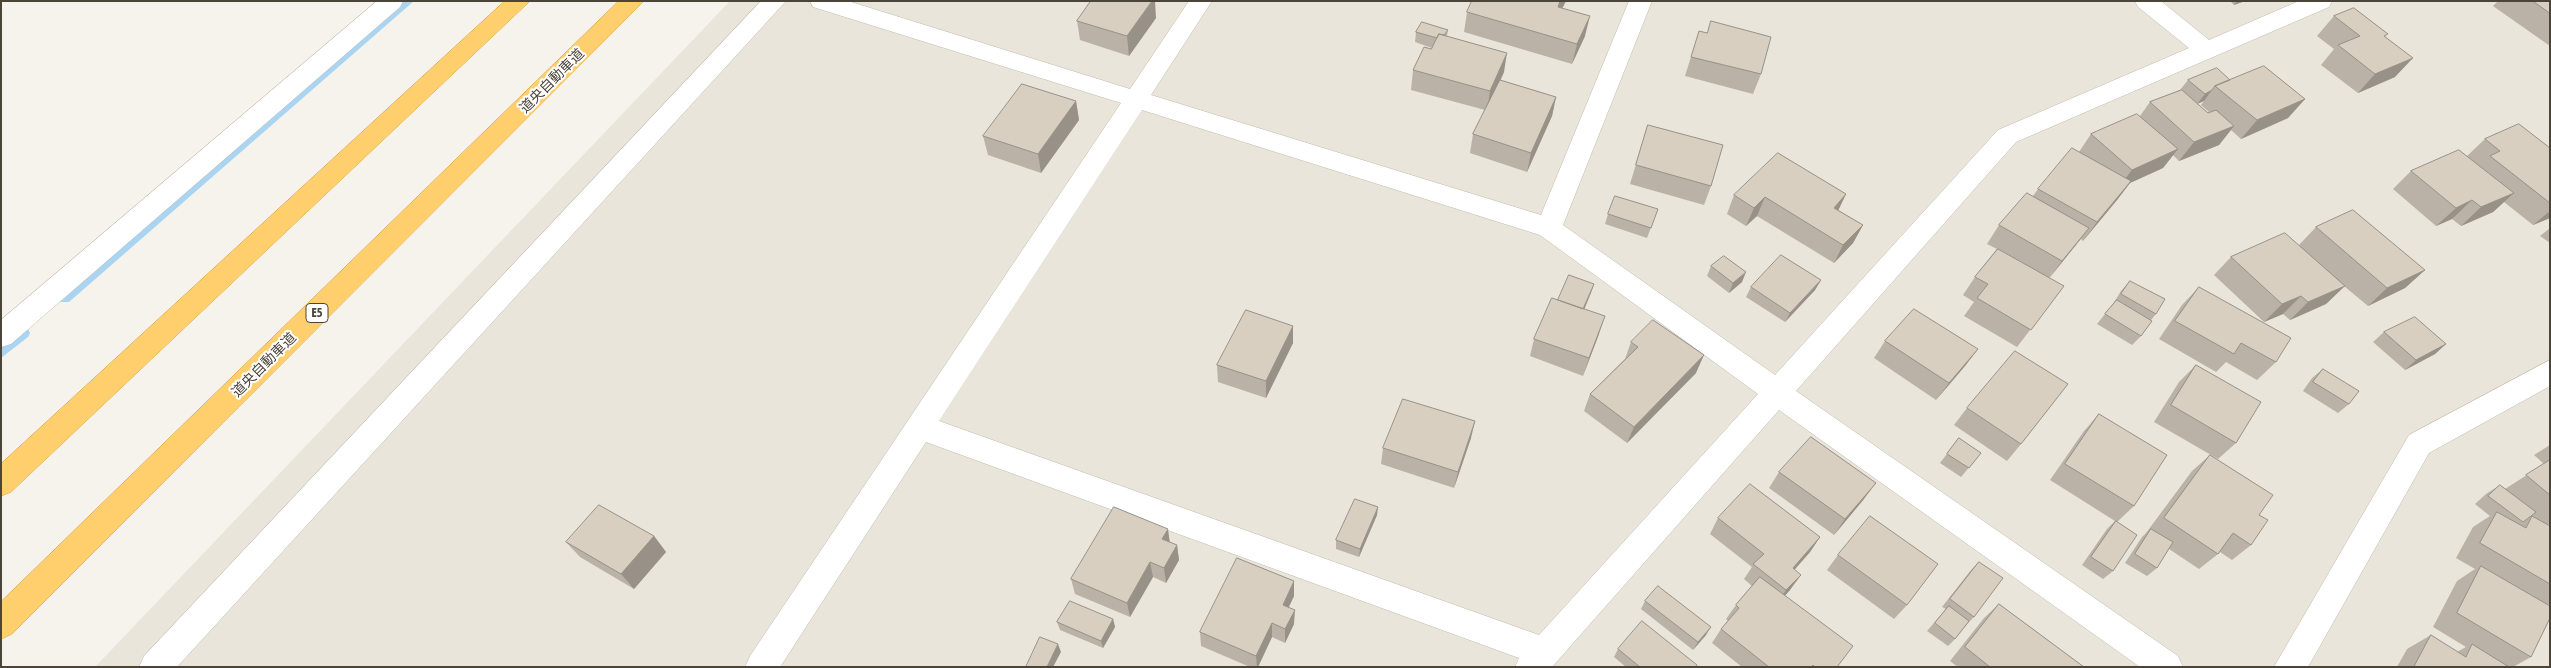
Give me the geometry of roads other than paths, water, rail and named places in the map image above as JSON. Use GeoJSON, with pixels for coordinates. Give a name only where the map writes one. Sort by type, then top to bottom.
{"type":"FeatureCollection","features":[{"type":"Feature","properties":{"kind":"highway"},"geometry":{"type":"LineString","coordinates":[[1,483],[519,1]]}},
{"type":"Feature","properties":{"kind":"highway","name":"道央自動車道"},"geometry":{"type":"LineString","coordinates":[[1,624],[633,1]]}},
{"type":"Feature","properties":{"kind":"street"},"geometry":{"type":"LineString","coordinates":[[1,336],[392,1]]}},
{"type":"Feature","properties":{"kind":"street"},"geometry":{"type":"LineString","coordinates":[[155,667],[776,1]]}},
{"type":"Feature","properties":{"kind":"street"},"geometry":{"type":"LineString","coordinates":[[821,1],[1549,228],[1776,392],[2167,667]]}},
{"type":"Feature","properties":{"kind":"street"},"geometry":{"type":"LineString","coordinates":[[762,667],[1201,1]]}},
{"type":"Feature","properties":{"kind":"street"},"geometry":{"type":"LineString","coordinates":[[1549,228],[1641,1]]}},
{"type":"Feature","properties":{"kind":"street"},"geometry":{"type":"LineString","coordinates":[[2146,1],[2206,50]]}},
{"type":"Feature","properties":{"kind":"street"},"geometry":{"type":"LineString","coordinates":[[920,427],[1538,659],[2007,136],[2321,1]]}},
{"type":"Feature","properties":{"kind":"street"},"geometry":{"type":"LineString","coordinates":[[2290,667],[2419,444],[2550,372]]}},
{"type":"Feature","properties":{"kind":"waterway"},"geometry":{"type":"LineString","coordinates":[[64,298],[408,1]]}},
{"type":"Feature","properties":{"kind":"waterway"},"geometry":{"type":"LineString","coordinates":[[1,352],[23,333]]}}]}
